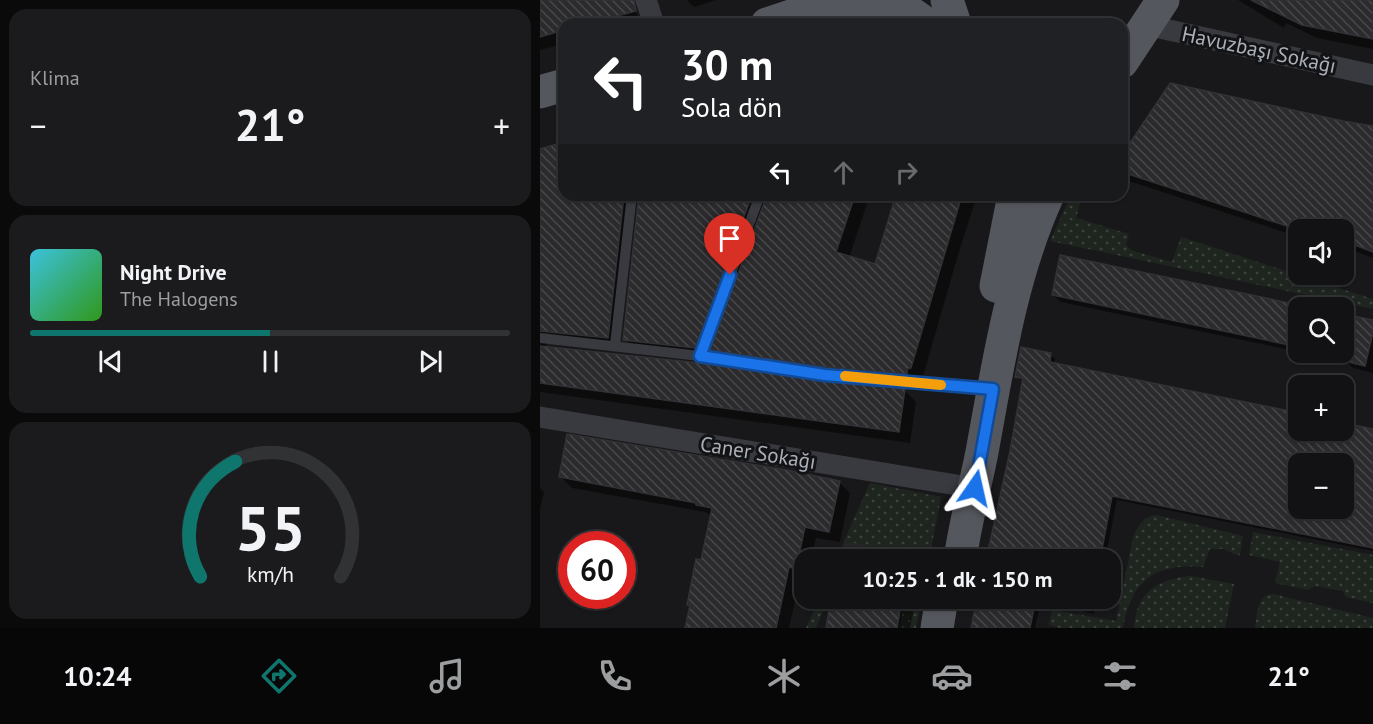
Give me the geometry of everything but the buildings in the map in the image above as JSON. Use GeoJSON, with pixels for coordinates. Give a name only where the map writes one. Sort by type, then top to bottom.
{"type":"FeatureCollection","features":[{"type":"Feature","properties":{"kind":"main road"},"geometry":{"type":"LineString","coordinates":[[788,18],[824,8],[875,0],[895,2],[918,18]]}},
{"type":"Feature","properties":{"kind":"main road"},"geometry":{"type":"LineString","coordinates":[[947,0],[953,18]]}},
{"type":"Feature","properties":{"kind":"main road"},"geometry":{"type":"LineString","coordinates":[[1128,51],[1144,23]]}},
{"type":"Feature","properties":{"kind":"main road"},"geometry":{"type":"LineString","coordinates":[[540,92],[558,87]]}},
{"type":"Feature","properties":{"kind":"main road"},"geometry":{"type":"LineString","coordinates":[[993,385],[995,295],[1013,201]]}},
{"type":"Feature","properties":{"kind":"main road"},"geometry":{"type":"LineString","coordinates":[[960,549],[975,488],[993,385],[1022,261],[1045,201]]}},
{"type":"Feature","properties":{"kind":"main road"},"geometry":{"type":"LineString","coordinates":[[937,628],[940,609]]}},
{"type":"Feature","properties":{"kind":"main road"},"geometry":{"type":"LineString","coordinates":[[949,628],[952,609]]}},
{"type":"Feature","properties":{"kind":"street"},"geometry":{"type":"LineString","coordinates":[[646,0],[652,18]]}},
{"type":"Feature","properties":{"kind":"street","name":"Havuzbaşı Sokağı"},"geometry":{"type":"LineString","coordinates":[[1144,23],[1373,75]]}},
{"type":"Feature","properties":{"kind":"street","name":"Caner Sokağı"},"geometry":{"type":"LineString","coordinates":[[540,417],[975,488]]}},
{"type":"Feature","properties":{"kind":"lane"},"geometry":{"type":"LineString","coordinates":[[615,345],[631,201]]}},
{"type":"Feature","properties":{"kind":"lane"},"geometry":{"type":"LineString","coordinates":[[700,356],[758,201]]}},
{"type":"Feature","properties":{"kind":"lane"},"geometry":{"type":"LineString","coordinates":[[540,338],[700,356],[825,375],[993,385]]}},
{"type":"Feature","properties":{"kind":"shaded area"},"geometry":{"type":"Polygon","coordinates":[[[1068,201],[1080,201],[1076,218],[1129,234],[1126,244],[1131,250],[1172,262],[1181,237],[1288,272],[1288,285],[1330,285],[1373,299],[1373,309],[1354,305],[1354,297],[1316,297],[1050,241],[1068,201]]]}},
{"type":"Feature","properties":{"kind":"shaded area"},"geometry":{"type":"Polygon","coordinates":[[[870,483],[941,497],[931,549],[841,549],[870,483]]]}},
{"type":"Feature","properties":{"kind":"shaded area"},"geometry":{"type":"Polygon","coordinates":[[[870,483],[941,497],[931,549],[886,549],[844,541],[870,483]]]}},
{"type":"Feature","properties":{"kind":"shaded area"},"geometry":{"type":"Polygon","coordinates":[[[1157,515],[1243,536],[1240,555],[1224,549],[1210,549],[1203,567],[1172,568],[1148,578],[1133,597],[1123,628],[1060,628],[1049,625],[1052,610],[1116,621],[1118,609],[1121,609],[1121,597],[1133,538],[1142,522],[1157,515]]]}},
{"type":"Feature","properties":{"kind":"shaded area"},"geometry":{"type":"Polygon","coordinates":[[[1253,532],[1373,555],[1373,603],[1346,597],[1343,591],[1315,586],[1308,590],[1275,583],[1280,562],[1249,555],[1253,532]]]}},
{"type":"Feature","properties":{"kind":"shaded area"},"geometry":{"type":"Polygon","coordinates":[[[1191,576],[1234,584],[1225,628],[1134,628],[1138,607],[1148,592],[1168,580],[1191,576]]]}},
{"type":"Feature","properties":{"kind":"shaded area"},"geometry":{"type":"Polygon","coordinates":[[[1273,594],[1373,618],[1373,628],[1255,628],[1263,598],[1273,594]]]}},
{"type":"Feature","properties":{"kind":"shaded area"},"geometry":{"type":"Polygon","coordinates":[[[815,609],[824,609],[816,628],[806,628],[815,609]]]}},
{"type":"Feature","properties":{"kind":"shaded area"},"geometry":{"type":"Polygon","coordinates":[[[903,609],[920,609],[916,628],[899,628],[903,609]]]}},
{"type":"Feature","properties":{"kind":"slow traffic"},"geometry":{"type":"LineString","coordinates":[[845,376],[941,385]]}},
{"type":"Feature","properties":{"kind":"route"},"geometry":{"type":"LineString","coordinates":[[730,275],[700,356],[825,375],[993,389],[975,488]]}}]}
